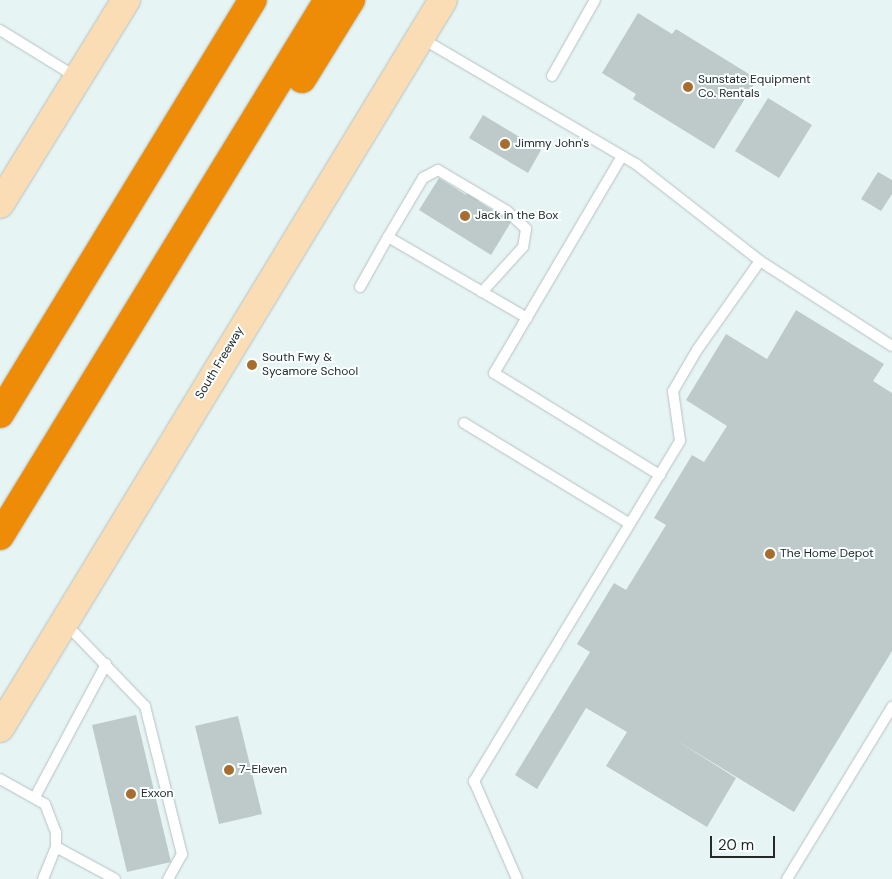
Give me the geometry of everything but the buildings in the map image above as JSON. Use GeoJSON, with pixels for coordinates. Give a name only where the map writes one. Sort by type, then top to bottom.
{"type":"FeatureCollection","features":[{"type":"Feature","properties":{"kind":"highway"},"geometry":{"type":"LineString","coordinates":[[0,414],[253,0]]}},
{"type":"Feature","properties":{"kind":"highway"},"geometry":{"type":"LineString","coordinates":[[0,536],[328,0]]}},
{"type":"Feature","properties":{"kind":"highway"},"geometry":{"type":"LineString","coordinates":[[226,169],[264,138],[351,0]]}},
{"type":"Feature","properties":{"kind":"main road"},"geometry":{"type":"LineString","coordinates":[[0,204],[126,0]]}},
{"type":"Feature","properties":{"kind":"main road","name":"South Freeway"},"geometry":{"type":"LineString","coordinates":[[1,725],[65,623],[443,0]]}},
{"type":"Feature","properties":{"kind":"lane"},"geometry":{"type":"LineString","coordinates":[[552,76],[595,0]]}},
{"type":"Feature","properties":{"kind":"lane"},"geometry":{"type":"LineString","coordinates":[[0,30],[77,78]]}},
{"type":"Feature","properties":{"kind":"lane"},"geometry":{"type":"LineString","coordinates":[[420,37],[622,156],[760,261],[892,346]]}},
{"type":"Feature","properties":{"kind":"lane"},"geometry":{"type":"LineString","coordinates":[[622,156],[494,374],[660,475]]}},
{"type":"Feature","properties":{"kind":"lane"},"geometry":{"type":"LineString","coordinates":[[360,287],[423,178],[438,170],[507,211],[526,228],[523,247],[482,292]]}},
{"type":"Feature","properties":{"kind":"lane"},"geometry":{"type":"LineString","coordinates":[[388,236],[526,318]]}},
{"type":"Feature","properties":{"kind":"lane"},"geometry":{"type":"LineString","coordinates":[[517,879],[474,781],[680,441],[673,391],[697,350],[760,261]]}},
{"type":"Feature","properties":{"kind":"lane"},"geometry":{"type":"LineString","coordinates":[[464,423],[630,524]]}},
{"type":"Feature","properties":{"kind":"lane"},"geometry":{"type":"LineString","coordinates":[[65,623],[145,706],[182,854],[168,879]]}},
{"type":"Feature","properties":{"kind":"lane"},"geometry":{"type":"LineString","coordinates":[[35,797],[106,664]]}},
{"type":"Feature","properties":{"kind":"lane"},"geometry":{"type":"LineString","coordinates":[[787,879],[892,707]]}},
{"type":"Feature","properties":{"kind":"lane"},"geometry":{"type":"LineString","coordinates":[[0,779],[45,804],[56,832],[56,847],[43,879]]}},
{"type":"Feature","properties":{"kind":"lane"},"geometry":{"type":"LineString","coordinates":[[56,847],[115,879]]}},
{"type":"Feature","properties":{"kind":"place","name":"Sunstate Equipment Co. Rentals"},"geometry":{"type":"Point","coordinates":[688,87]}},
{"type":"Feature","properties":{"kind":"place","name":"Jimmy John's"},"geometry":{"type":"Point","coordinates":[505,144]}},
{"type":"Feature","properties":{"kind":"place","name":"Jack in the Box"},"geometry":{"type":"Point","coordinates":[465,216]}},
{"type":"Feature","properties":{"kind":"place","name":"South Fwy & Sycamore School"},"geometry":{"type":"Point","coordinates":[252,365]}},
{"type":"Feature","properties":{"kind":"place","name":"The Home Depot"},"geometry":{"type":"Point","coordinates":[770,554]}},
{"type":"Feature","properties":{"kind":"place","name":"7-Eleven"},"geometry":{"type":"Point","coordinates":[229,770]}},
{"type":"Feature","properties":{"kind":"place","name":"Exxon"},"geometry":{"type":"Point","coordinates":[131,794]}}]}
